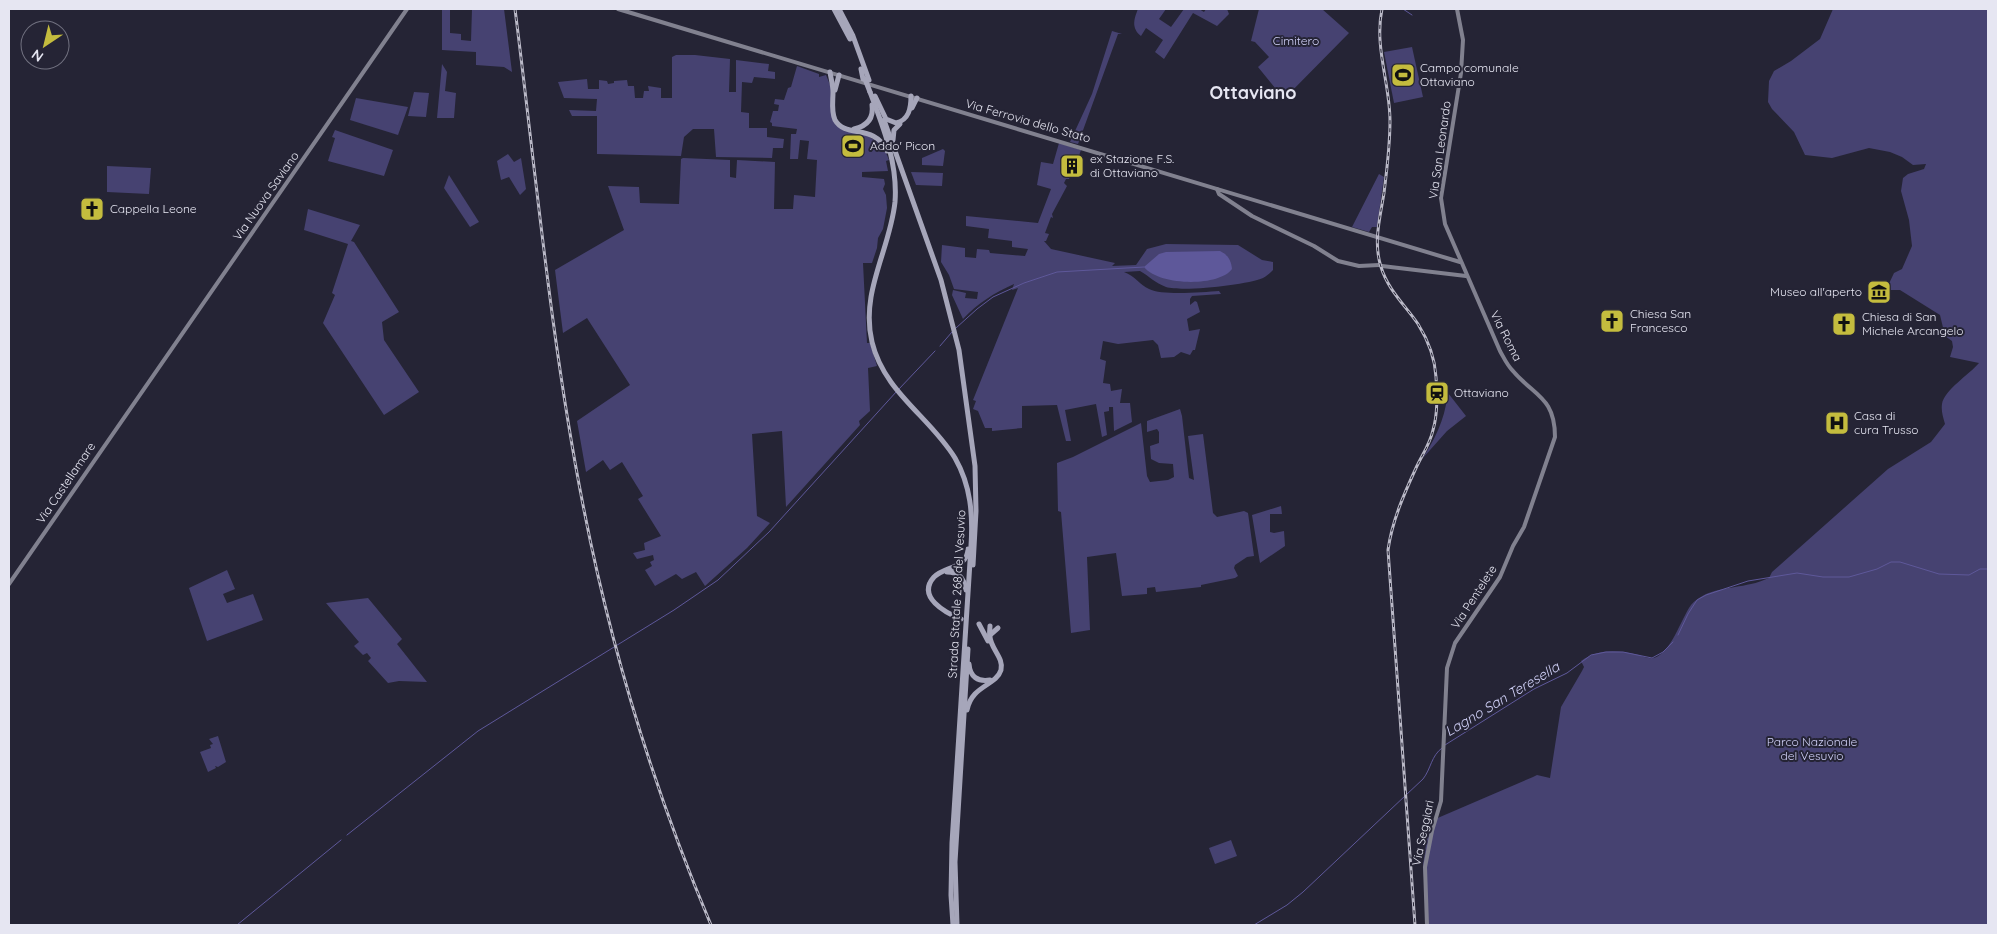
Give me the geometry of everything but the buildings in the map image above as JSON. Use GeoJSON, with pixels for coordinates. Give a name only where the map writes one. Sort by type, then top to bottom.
{"type":"FeatureCollection","features":[{"type":"Feature","properties":{"kind":"highway","name":"Strada Statale 268 del Vesuvio"},"geometry":{"type":"LineString","coordinates":[[834,9],[843,19],[866,79]]}},
{"type":"Feature","properties":{"kind":"highway","name":"Strada Statale 268 del Vesuvio"},"geometry":{"type":"LineString","coordinates":[[838,9],[871,92],[894,160],[940,280],[955,334],[973,448],[976,492],[972,511],[965,616],[968,625],[968,644],[956,862],[957,925]]}},
{"type":"Feature","properties":{"kind":"highway"},"geometry":{"type":"LineString","coordinates":[[830,72],[833,114],[838,123],[847,130],[868,133],[878,138],[894,160]]}},
{"type":"Feature","properties":{"kind":"highway"},"geometry":{"type":"LineString","coordinates":[[839,75],[836,84],[835,113],[839,122],[844,126],[851,129],[862,127],[871,118],[871,92]]}},
{"type":"Feature","properties":{"kind":"highway"},"geometry":{"type":"LineString","coordinates":[[871,92],[886,119],[896,123],[902,121],[907,116],[914,97]]}},
{"type":"Feature","properties":{"kind":"highway"},"geometry":{"type":"LineString","coordinates":[[894,160],[892,136],[894,130],[908,117],[914,97]]}},
{"type":"Feature","properties":{"kind":"highway","name":"Strada Statale 268 del Vesuvio"},"geometry":{"type":"LineString","coordinates":[[894,160],[894,208],[870,292],[868,318],[872,342],[880,366],[892,386],[955,458],[973,501],[965,616]]}},
{"type":"Feature","properties":{"kind":"highway"},"geometry":{"type":"LineString","coordinates":[[944,571],[958,574],[964,582],[965,616],[942,610],[932,600],[929,591],[933,578],[944,571],[960,564],[968,553],[972,511]]}},
{"type":"Feature","properties":{"kind":"highway"},"geometry":{"type":"LineString","coordinates":[[963,728],[972,696],[999,674],[1001,665],[988,635],[979,624]]}},
{"type":"Feature","properties":{"kind":"highway","name":"Strada Statale 268 del Vesuvio"},"geometry":{"type":"LineString","coordinates":[[953,925],[952,844],[968,625]]}},
{"type":"Feature","properties":{"kind":"highway"},"geometry":{"type":"LineString","coordinates":[[988,635],[989,625]]}},
{"type":"Feature","properties":{"kind":"highway"},"geometry":{"type":"LineString","coordinates":[[988,635],[998,628]]}},
{"type":"Feature","properties":{"kind":"highway"},"geometry":{"type":"LineString","coordinates":[[968,644],[969,666],[973,676],[980,680],[993,680]]}},
{"type":"Feature","properties":{"kind":"main road","name":"Via Nuova Saviano"},"geometry":{"type":"LineString","coordinates":[[139,394],[407,9]]}},
{"type":"Feature","properties":{"kind":"main road","name":"Via Ferrovia dello Stato"},"geometry":{"type":"LineString","coordinates":[[618,9],[1460,262]]}},
{"type":"Feature","properties":{"kind":"main road","name":"Via San Leonardo"},"geometry":{"type":"LineString","coordinates":[[1457,9],[1463,40],[1461,73],[1441,198],[1445,224],[1460,262]]}},
{"type":"Feature","properties":{"kind":"main road"},"geometry":{"type":"LineString","coordinates":[[1216,189],[1219,194],[1252,216],[1314,246],[1338,261],[1359,266],[1380,266],[1466,276]]}},
{"type":"Feature","properties":{"kind":"main road","name":"Via Roma"},"geometry":{"type":"LineString","coordinates":[[1460,262],[1505,359],[1512,370],[1549,405],[1555,426],[1555,437]]}},
{"type":"Feature","properties":{"kind":"main road","name":"Via Castellamare"},"geometry":{"type":"LineString","coordinates":[[9,584],[139,394]]}},
{"type":"Feature","properties":{"kind":"main road","name":"Via Pentelete"},"geometry":{"type":"LineString","coordinates":[[1444,745],[1445,685],[1452,650],[1500,577],[1513,546],[1524,527],[1555,437]]}},
{"type":"Feature","properties":{"kind":"main road","name":"Via Seggiari"},"geometry":{"type":"LineString","coordinates":[[1427,925],[1425,867],[1432,831],[1441,801],[1444,745]]}},
{"type":"Feature","properties":{"kind":"green space"},"geometry":{"type":"Polygon","coordinates":[[[472,9],[504,9],[512,72],[504,67],[476,65],[476,52],[442,50],[442,10],[450,10],[450,33],[461,34],[461,40],[471,41],[472,9]]]}},
{"type":"Feature","properties":{"kind":"green space"},"geometry":{"type":"Polygon","coordinates":[[[1138,9],[1166,9],[1159,19],[1171,27],[1184,9],[1199,9],[1204,12],[1206,9],[1227,9],[1229,14],[1217,26],[1193,13],[1164,59],[1155,52],[1163,40],[1146,28],[1141,36],[1136,30],[1135,20],[1138,9]]]}},
{"type":"Feature","properties":{"kind":"green space","name":"Cimitero"},"geometry":{"type":"Polygon","coordinates":[[[1259,9],[1322,9],[1349,33],[1284,99],[1258,67],[1269,57],[1255,42],[1251,41],[1259,9]]]}},
{"type":"Feature","properties":{"kind":"green space","name":"Parco Nazionale del Vesuvio"},"geometry":{"type":"Polygon","coordinates":[[[1833,9],[1988,9],[1988,925],[1425,925],[1426,904],[1423,865],[1427,838],[1433,820],[1537,775],[1550,778],[1561,707],[1584,667],[1581,661],[1595,654],[1609,651],[1654,658],[1666,650],[1687,611],[1697,599],[1711,592],[1753,584],[1769,578],[1772,572],[1888,469],[1931,442],[1945,424],[1942,404],[1947,393],[1979,363],[1950,357],[1953,347],[1952,341],[1945,336],[1940,315],[1900,290],[1886,290],[1894,273],[1902,269],[1912,246],[1909,220],[1901,191],[1903,178],[1908,174],[1924,169],[1926,164],[1913,165],[1902,157],[1890,152],[1869,148],[1832,158],[1805,155],[1794,132],[1772,109],[1768,102],[1769,81],[1774,71],[1820,39],[1833,9]]]}},
{"type":"Feature","properties":{"kind":"green space"},"geometry":{"type":"Polygon","coordinates":[[[1112,31],[1122,34],[1118,34],[1078,144],[1070,142],[1092,94],[1112,31]]]}},
{"type":"Feature","properties":{"kind":"green space","name":"Campo comunale Ottaviano"},"geometry":{"type":"Polygon","coordinates":[[[1412,47],[1423,97],[1394,103],[1384,52],[1412,47]]]}},
{"type":"Feature","properties":{"kind":"green space"},"geometry":{"type":"Polygon","coordinates":[[[676,55],[730,59],[729,92],[736,92],[736,60],[769,64],[768,71],[775,72],[775,79],[754,77],[752,83],[742,82],[741,112],[749,113],[749,128],[767,128],[767,137],[784,139],[783,148],[773,148],[772,158],[716,157],[714,129],[693,129],[684,137],[681,156],[597,154],[597,116],[572,116],[569,110],[596,111],[597,99],[564,98],[558,82],[587,79],[588,89],[599,89],[599,80],[607,81],[608,84],[614,83],[614,81],[627,80],[628,86],[634,86],[635,98],[643,98],[644,91],[649,91],[648,86],[661,88],[661,98],[672,98],[672,57],[676,55]]]}},
{"type":"Feature","properties":{"kind":"green space"},"geometry":{"type":"Polygon","coordinates":[[[442,64],[447,72],[445,91],[456,93],[454,118],[437,118],[442,64]]]}},
{"type":"Feature","properties":{"kind":"green space"},"geometry":{"type":"Polygon","coordinates":[[[797,66],[819,74],[819,77],[826,75],[831,87],[831,110],[840,128],[870,137],[886,152],[889,160],[886,161],[888,171],[862,172],[862,177],[884,179],[883,189],[886,195],[887,208],[883,229],[878,238],[872,263],[863,263],[867,343],[870,343],[877,366],[868,368],[870,411],[859,421],[860,425],[786,507],[782,431],[752,434],[757,516],[770,523],[747,548],[705,586],[696,572],[682,579],[676,574],[655,586],[645,570],[652,566],[650,562],[654,560],[653,555],[637,559],[633,553],[645,550],[644,543],[661,536],[638,499],[643,496],[622,462],[610,470],[603,460],[586,472],[577,421],[630,385],[587,318],[563,333],[555,270],[624,230],[608,186],[639,187],[640,203],[679,204],[681,159],[683,158],[730,160],[730,177],[736,178],[737,160],[775,162],[774,209],[793,209],[794,195],[815,197],[817,160],[807,159],[809,141],[800,140],[798,159],[790,159],[791,134],[796,134],[797,129],[772,126],[770,122],[773,111],[778,111],[779,105],[774,104],[775,99],[784,100],[788,88],[791,87],[797,66]]]}},
{"type":"Feature","properties":{"kind":"green space"},"geometry":{"type":"Polygon","coordinates":[[[414,92],[429,93],[426,117],[408,116],[414,92]]]}},
{"type":"Feature","properties":{"kind":"green space"},"geometry":{"type":"Polygon","coordinates":[[[356,98],[408,107],[398,135],[350,120],[356,98]]]}},
{"type":"Feature","properties":{"kind":"green space"},"geometry":{"type":"Polygon","coordinates":[[[335,130],[393,150],[384,176],[328,161],[335,138],[332,137],[335,130]]]}},
{"type":"Feature","properties":{"kind":"green space"},"geometry":{"type":"Polygon","coordinates":[[[1059,143],[1081,150],[1077,161],[1072,159],[1068,169],[1072,171],[1069,179],[1066,179],[1064,183],[1067,186],[1052,214],[1053,218],[1051,217],[1045,233],[1049,234],[1046,241],[1044,241],[1051,249],[1115,263],[1112,266],[1136,265],[1147,249],[1166,244],[1238,245],[1262,260],[1273,262],[1273,270],[1263,278],[1255,281],[1186,289],[1166,287],[1140,271],[1124,272],[1155,291],[1183,293],[1219,291],[1221,294],[1192,296],[1190,299],[1190,305],[1195,301],[1197,302],[1200,312],[1187,319],[1189,331],[1200,329],[1195,350],[1190,355],[1181,352],[1174,357],[1161,358],[1158,345],[1153,340],[1118,344],[1103,341],[1100,359],[1106,361],[1103,383],[1110,384],[1111,391],[1122,389],[1120,403],[1130,403],[1132,422],[1114,431],[1113,407],[1109,407],[1109,411],[1104,412],[1107,435],[1102,437],[1096,404],[1065,410],[1071,441],[1066,441],[1057,405],[1022,406],[1022,428],[992,431],[992,428],[985,428],[978,411],[973,409],[976,401],[973,400],[1018,288],[1012,290],[1014,284],[1000,291],[980,303],[963,319],[952,295],[953,290],[966,293],[965,298],[977,299],[978,292],[954,289],[949,275],[941,262],[942,245],[965,248],[965,257],[976,258],[977,249],[989,250],[990,253],[1025,256],[1028,249],[1012,247],[1012,241],[988,238],[989,229],[966,226],[966,216],[1038,223],[1051,189],[1037,185],[1041,162],[1053,164],[1059,143]]]}},
{"type":"Feature","properties":{"kind":"green space"},"geometry":{"type":"Polygon","coordinates":[[[943,149],[945,151],[943,166],[922,165],[922,158],[943,149]]]}},
{"type":"Feature","properties":{"kind":"green space"},"geometry":{"type":"Polygon","coordinates":[[[508,154],[514,162],[521,158],[526,189],[520,195],[509,177],[501,180],[497,161],[508,154]]]}},
{"type":"Feature","properties":{"kind":"green space"},"geometry":{"type":"Polygon","coordinates":[[[107,166],[151,168],[149,194],[107,192],[107,166]]]}},
{"type":"Feature","properties":{"kind":"green space"},"geometry":{"type":"Polygon","coordinates":[[[911,172],[943,173],[942,186],[916,185],[911,172]]]}},
{"type":"Feature","properties":{"kind":"green space"},"geometry":{"type":"Polygon","coordinates":[[[1379,174],[1384,177],[1377,227],[1372,227],[1369,232],[1352,227],[1379,174]]]}},
{"type":"Feature","properties":{"kind":"green space"},"geometry":{"type":"Polygon","coordinates":[[[449,175],[479,222],[470,227],[444,188],[449,175]]]}},
{"type":"Feature","properties":{"kind":"green space"},"geometry":{"type":"Polygon","coordinates":[[[308,209],[360,225],[351,241],[354,242],[399,312],[382,322],[384,340],[419,392],[384,415],[323,323],[335,295],[332,293],[348,244],[304,230],[308,209]]]}},
{"type":"Feature","properties":{"kind":"green space"},"geometry":{"type":"Polygon","coordinates":[[[1448,393],[1466,416],[1447,431],[1422,459],[1431,445],[1444,413],[1447,397],[1443,395],[1448,393]]]}},
{"type":"Feature","properties":{"kind":"green space"},"geometry":{"type":"Polygon","coordinates":[[[1180,409],[1189,478],[1194,480],[1188,436],[1203,434],[1213,513],[1217,517],[1244,511],[1248,513],[1254,556],[1247,557],[1235,565],[1234,568],[1238,576],[1235,578],[1201,585],[1201,587],[1156,592],[1155,587],[1147,588],[1147,594],[1122,596],[1116,553],[1087,557],[1090,630],[1071,633],[1061,512],[1058,511],[1057,463],[1141,423],[1147,476],[1150,482],[1168,480],[1174,477],[1173,464],[1159,463],[1151,459],[1150,446],[1159,443],[1159,432],[1157,429],[1147,432],[1147,421],[1180,409]]]}},
{"type":"Feature","properties":{"kind":"green space"},"geometry":{"type":"Polygon","coordinates":[[[1281,506],[1282,514],[1270,514],[1270,532],[1284,531],[1285,546],[1260,563],[1252,515],[1281,506]]]}},
{"type":"Feature","properties":{"kind":"green space"},"geometry":{"type":"Polygon","coordinates":[[[227,570],[235,589],[223,594],[227,603],[253,594],[263,620],[207,641],[189,588],[227,570]]]}},
{"type":"Feature","properties":{"kind":"green space"},"geometry":{"type":"Polygon","coordinates":[[[368,598],[402,639],[397,644],[427,682],[399,681],[388,683],[368,661],[371,658],[367,653],[363,655],[354,646],[359,642],[326,603],[368,598]]]}},
{"type":"Feature","properties":{"kind":"green space"},"geometry":{"type":"Polygon","coordinates":[[[218,736],[226,762],[218,767],[215,766],[216,768],[208,772],[200,752],[211,748],[210,745],[213,744],[209,739],[218,736]]]}},
{"type":"Feature","properties":{"kind":"green space"},"geometry":{"type":"Polygon","coordinates":[[[1231,840],[1237,856],[1215,864],[1209,848],[1231,840]]]}},
{"type":"Feature","properties":{"kind":"shaded area"},"geometry":{"type":"Polygon","coordinates":[[[1220,251],[1229,258],[1232,269],[1225,275],[1215,279],[1189,282],[1175,281],[1162,278],[1144,267],[1159,254],[1166,252],[1220,251]]]}},
{"type":"Feature","properties":{"kind":"waterway"},"geometry":{"type":"LineString","coordinates":[[1403,9],[1412,15]]}},
{"type":"Feature","properties":{"kind":"waterway"},"geometry":{"type":"LineString","coordinates":[[956,328],[993,297],[1024,283],[1057,272],[1144,267]]}},
{"type":"Feature","properties":{"kind":"waterway"},"geometry":{"type":"LineString","coordinates":[[940,346],[952,332]]}},
{"type":"Feature","properties":{"kind":"waterway"},"geometry":{"type":"LineString","coordinates":[[899,389],[935,351]]}},
{"type":"Feature","properties":{"kind":"waterway"},"geometry":{"type":"LineString","coordinates":[[347,835],[478,731],[674,610],[718,580],[769,532],[897,391]]}},
{"type":"Feature","properties":{"kind":"waterway"},"geometry":{"type":"LineString","coordinates":[[1678,635],[1697,600],[1706,595],[1748,581],[1797,573],[1823,577],[1849,577],[1877,569],[1891,562],[1900,562],[1939,574],[1969,575],[1980,569],[1988,569]]}},
{"type":"Feature","properties":{"kind":"waterway","name":"Lagno San Teresella"},"geometry":{"type":"LineString","coordinates":[[1445,745],[1534,689],[1567,673],[1591,655],[1606,652],[1623,652],[1652,658],[1663,652],[1673,642]]}},
{"type":"Feature","properties":{"kind":"waterway","name":"Lagno San Teresella"},"geometry":{"type":"LineString","coordinates":[[1254,925],[1287,905],[1303,892],[1423,779],[1438,751],[1442,748]]}},
{"type":"Feature","properties":{"kind":"waterway"},"geometry":{"type":"LineString","coordinates":[[237,925],[341,840]]}},
{"type":"Feature","properties":{"kind":"railway"},"geometry":{"type":"LineString","coordinates":[[515,9],[553,320],[572,444],[594,559],[636,718],[671,823],[711,925]]}},
{"type":"Feature","properties":{"kind":"railway"},"geometry":{"type":"LineString","coordinates":[[1382,9],[1380,37],[1390,121],[1387,166],[1377,239],[1379,258],[1388,283],[1425,336],[1433,357],[1437,390],[1436,417],[1432,435],[1399,508],[1388,550],[1415,925]]}},
{"type":"Feature","properties":{"kind":"place","name":"Campo comunale Ottaviano"},"geometry":{"type":"Point","coordinates":[1403,75]}},
{"type":"Feature","properties":{"kind":"place","name":"Addo' Picon"},"geometry":{"type":"Point","coordinates":[853,146]}},
{"type":"Feature","properties":{"kind":"place","name":"ex Stazione F.S. di Ottaviano"},"geometry":{"type":"Point","coordinates":[1072,166]}},
{"type":"Feature","properties":{"kind":"place","name":"Cappella Leone"},"geometry":{"type":"Point","coordinates":[92,209]}},
{"type":"Feature","properties":{"kind":"place","name":"Museo all'aperto"},"geometry":{"type":"Point","coordinates":[1879,292]}},
{"type":"Feature","properties":{"kind":"place","name":"Chiesa San Francesco"},"geometry":{"type":"Point","coordinates":[1612,321]}},
{"type":"Feature","properties":{"kind":"place","name":"Chiesa di San Michele Arcangelo"},"geometry":{"type":"Point","coordinates":[1844,324]}},
{"type":"Feature","properties":{"kind":"place","name":"Ottaviano"},"geometry":{"type":"Point","coordinates":[1437,393]}},
{"type":"Feature","properties":{"kind":"place","name":"Casa di cura Trusso"},"geometry":{"type":"Point","coordinates":[1837,423]}},
{"type":"Feature","properties":{"kind":"district","name":"Ottaviano"},"geometry":{"type":"Point","coordinates":[1253,93]}}]}
